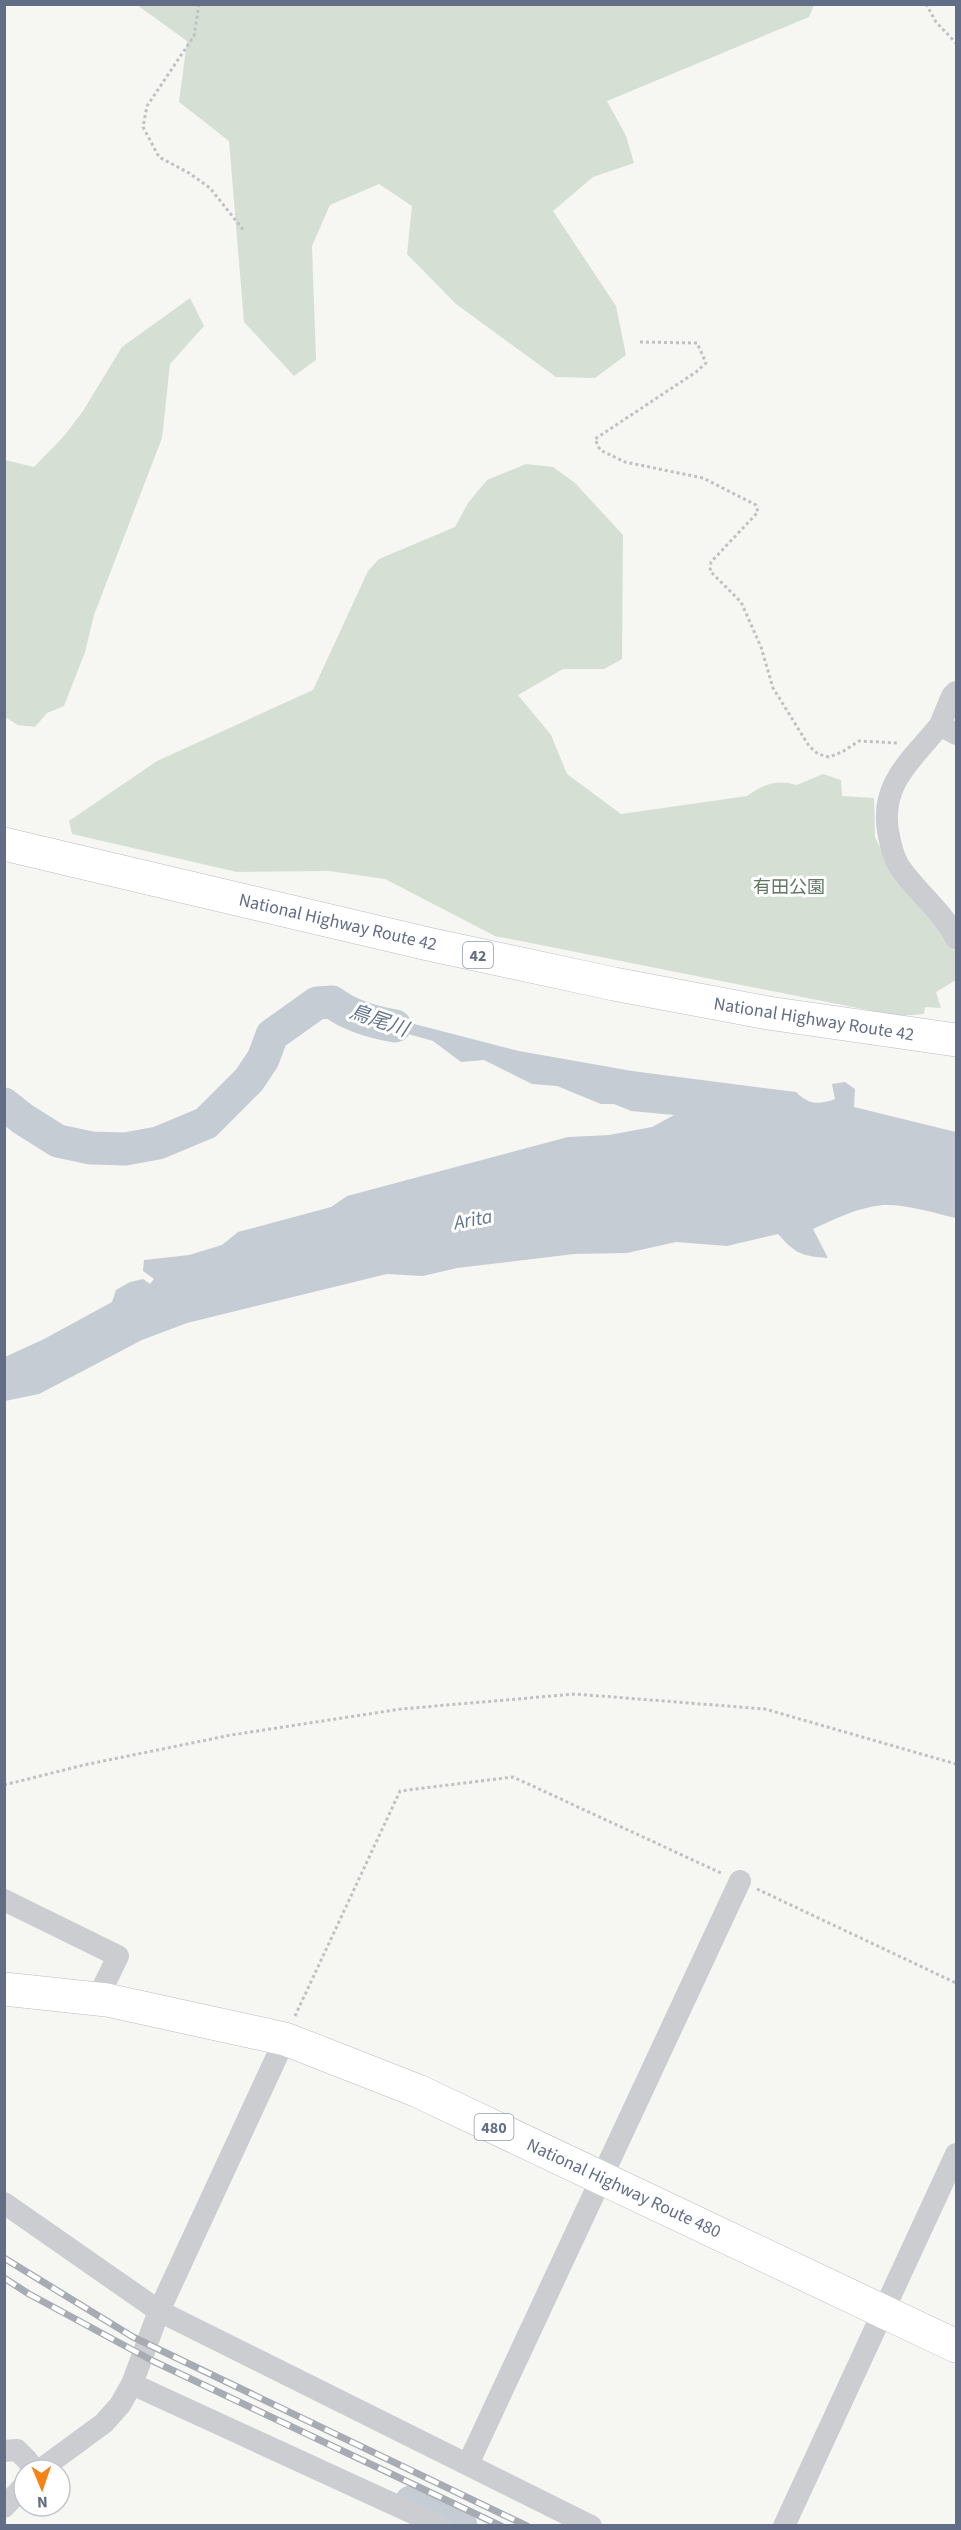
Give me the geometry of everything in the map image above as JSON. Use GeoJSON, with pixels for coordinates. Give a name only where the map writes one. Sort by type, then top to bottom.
{"type":"FeatureCollection","features":[{"type":"Feature","properties":{"kind":"highway","name":"National Highway Route 42"},"geometry":{"type":"LineString","coordinates":[[4,844],[428,944],[614,984],[768,1013],[957,1040]]}},
{"type":"Feature","properties":{"kind":"highway","name":"National Highway Route 480"},"geometry":{"type":"LineString","coordinates":[[4,1989],[107,2000],[285,2039],[418,2091],[957,2346]]}},
{"type":"Feature","properties":{"kind":"street"},"geometry":{"type":"LineString","coordinates":[[957,692],[952,696],[948,729],[922,748],[893,783],[887,800],[886,822],[890,844],[899,865],[957,938]]}},
{"type":"Feature","properties":{"kind":"street"},"geometry":{"type":"LineString","coordinates":[[468,2464],[740,1881]]}},
{"type":"Feature","properties":{"kind":"street"},"geometry":{"type":"LineString","coordinates":[[4,1900],[118,1956],[104,1985],[107,2000]]}},
{"type":"Feature","properties":{"kind":"street"},"geometry":{"type":"LineString","coordinates":[[56,2458],[104,2423],[120,2405],[132,2384],[159,2311],[285,2039]]}},
{"type":"Feature","properties":{"kind":"street"},"geometry":{"type":"LineString","coordinates":[[784,2526],[957,2154]]}},
{"type":"Feature","properties":{"kind":"street"},"geometry":{"type":"LineString","coordinates":[[4,2203],[159,2311],[591,2526]]}},
{"type":"Feature","properties":{"kind":"street"},"geometry":{"type":"LineString","coordinates":[[132,2384],[441,2526]]}},
{"type":"Feature","properties":{"kind":"street"},"geometry":{"type":"LineString","coordinates":[[4,2451],[16,2450],[25,2458]]}},
{"type":"Feature","properties":{"kind":"path"},"geometry":{"type":"LineString","coordinates":[[199,4],[194,36],[147,106],[143,127],[159,157],[189,173],[210,188],[245,232]]}},
{"type":"Feature","properties":{"kind":"path"},"geometry":{"type":"LineString","coordinates":[[926,4],[936,22],[957,43]]}},
{"type":"Feature","properties":{"kind":"path"},"geometry":{"type":"LineString","coordinates":[[640,342],[697,343],[706,363],[595,439],[600,450],[625,462],[703,478],[756,505],[758,512],[711,562],[710,571],[741,602],[761,647],[772,688],[809,746],[818,754],[829,757],[859,741],[886,741],[922,748]]}},
{"type":"Feature","properties":{"kind":"path"},"geometry":{"type":"LineString","coordinates":[[4,1785],[84,1765],[231,1735],[401,1709],[575,1694],[765,1709],[957,1764]]}},
{"type":"Feature","properties":{"kind":"path"},"geometry":{"type":"LineString","coordinates":[[285,2039],[400,1791],[513,1778],[957,1983]]}},
{"type":"Feature","properties":{"kind":"green space"},"geometry":{"type":"Polygon","coordinates":[[[137,5],[814,5],[809,17],[607,101],[626,136],[634,163],[593,177],[553,211],[616,306],[626,355],[595,378],[556,377],[456,304],[407,254],[412,206],[379,184],[330,205],[312,246],[316,360],[294,376],[244,322],[229,141],[179,102],[187,41],[137,5]]]}},
{"type":"Feature","properties":{"kind":"green space"},"geometry":{"type":"Polygon","coordinates":[[[190,298],[204,326],[170,364],[162,438],[94,615],[85,652],[64,706],[47,713],[35,727],[18,725],[5,717],[5,460],[34,467],[64,436],[83,411],[122,347],[190,298]]]}},
{"type":"Feature","properties":{"kind":"green space","name":"有田公園"},"geometry":{"type":"Polygon","coordinates":[[[526,464],[553,467],[575,483],[623,535],[622,659],[604,669],[563,669],[518,695],[551,735],[567,774],[621,814],[747,796],[770,784],[797,785],[823,774],[841,780],[842,796],[874,798],[875,837],[885,858],[952,943],[956,953],[956,980],[936,992],[941,1008],[925,1007],[924,1014],[898,1016],[495,936],[385,879],[329,871],[237,872],[72,834],[69,821],[157,761],[313,690],[368,571],[379,559],[455,527],[468,503],[487,480],[526,464]]]}},
{"type":"Feature","properties":{"kind":"water","name":"Arita"},"geometry":{"type":"Polygon","coordinates":[[[364,1011],[519,1051],[632,1071],[796,1092],[814,1103],[835,1099],[832,1084],[845,1082],[855,1089],[854,1107],[956,1132],[956,1218],[892,1205],[874,1206],[856,1211],[813,1229],[828,1258],[800,1253],[778,1234],[727,1246],[676,1242],[627,1253],[574,1254],[457,1268],[423,1276],[387,1274],[187,1323],[142,1340],[39,1394],[5,1401],[5,1357],[44,1339],[112,1302],[116,1290],[130,1282],[143,1279],[150,1284],[154,1279],[143,1271],[144,1260],[189,1255],[222,1245],[238,1232],[331,1207],[347,1196],[568,1137],[609,1135],[652,1127],[674,1115],[631,1111],[614,1104],[601,1104],[557,1086],[532,1084],[484,1060],[461,1062],[433,1041],[401,1032],[374,1033],[347,1015],[364,1011]]]}},
{"type":"Feature","properties":{"kind":"waterway","name":"鳥尾川"},"geometry":{"type":"LineString","coordinates":[[4,1104],[58,1141],[91,1148],[125,1149],[158,1143],[206,1123],[249,1080],[263,1059],[272,1035],[317,1003],[332,1002],[362,1018],[395,1026]]}},
{"type":"Feature","properties":{"kind":"waterway"},"geometry":{"type":"LineString","coordinates":[[411,2502],[461,2526]]}},
{"type":"Feature","properties":{"kind":"railway"},"geometry":{"type":"LineString","coordinates":[[4,2258],[133,2337],[527,2526]]}},
{"type":"Feature","properties":{"kind":"railway"},"geometry":{"type":"LineString","coordinates":[[4,2278],[29,2294],[153,2361],[501,2526]]}}]}
